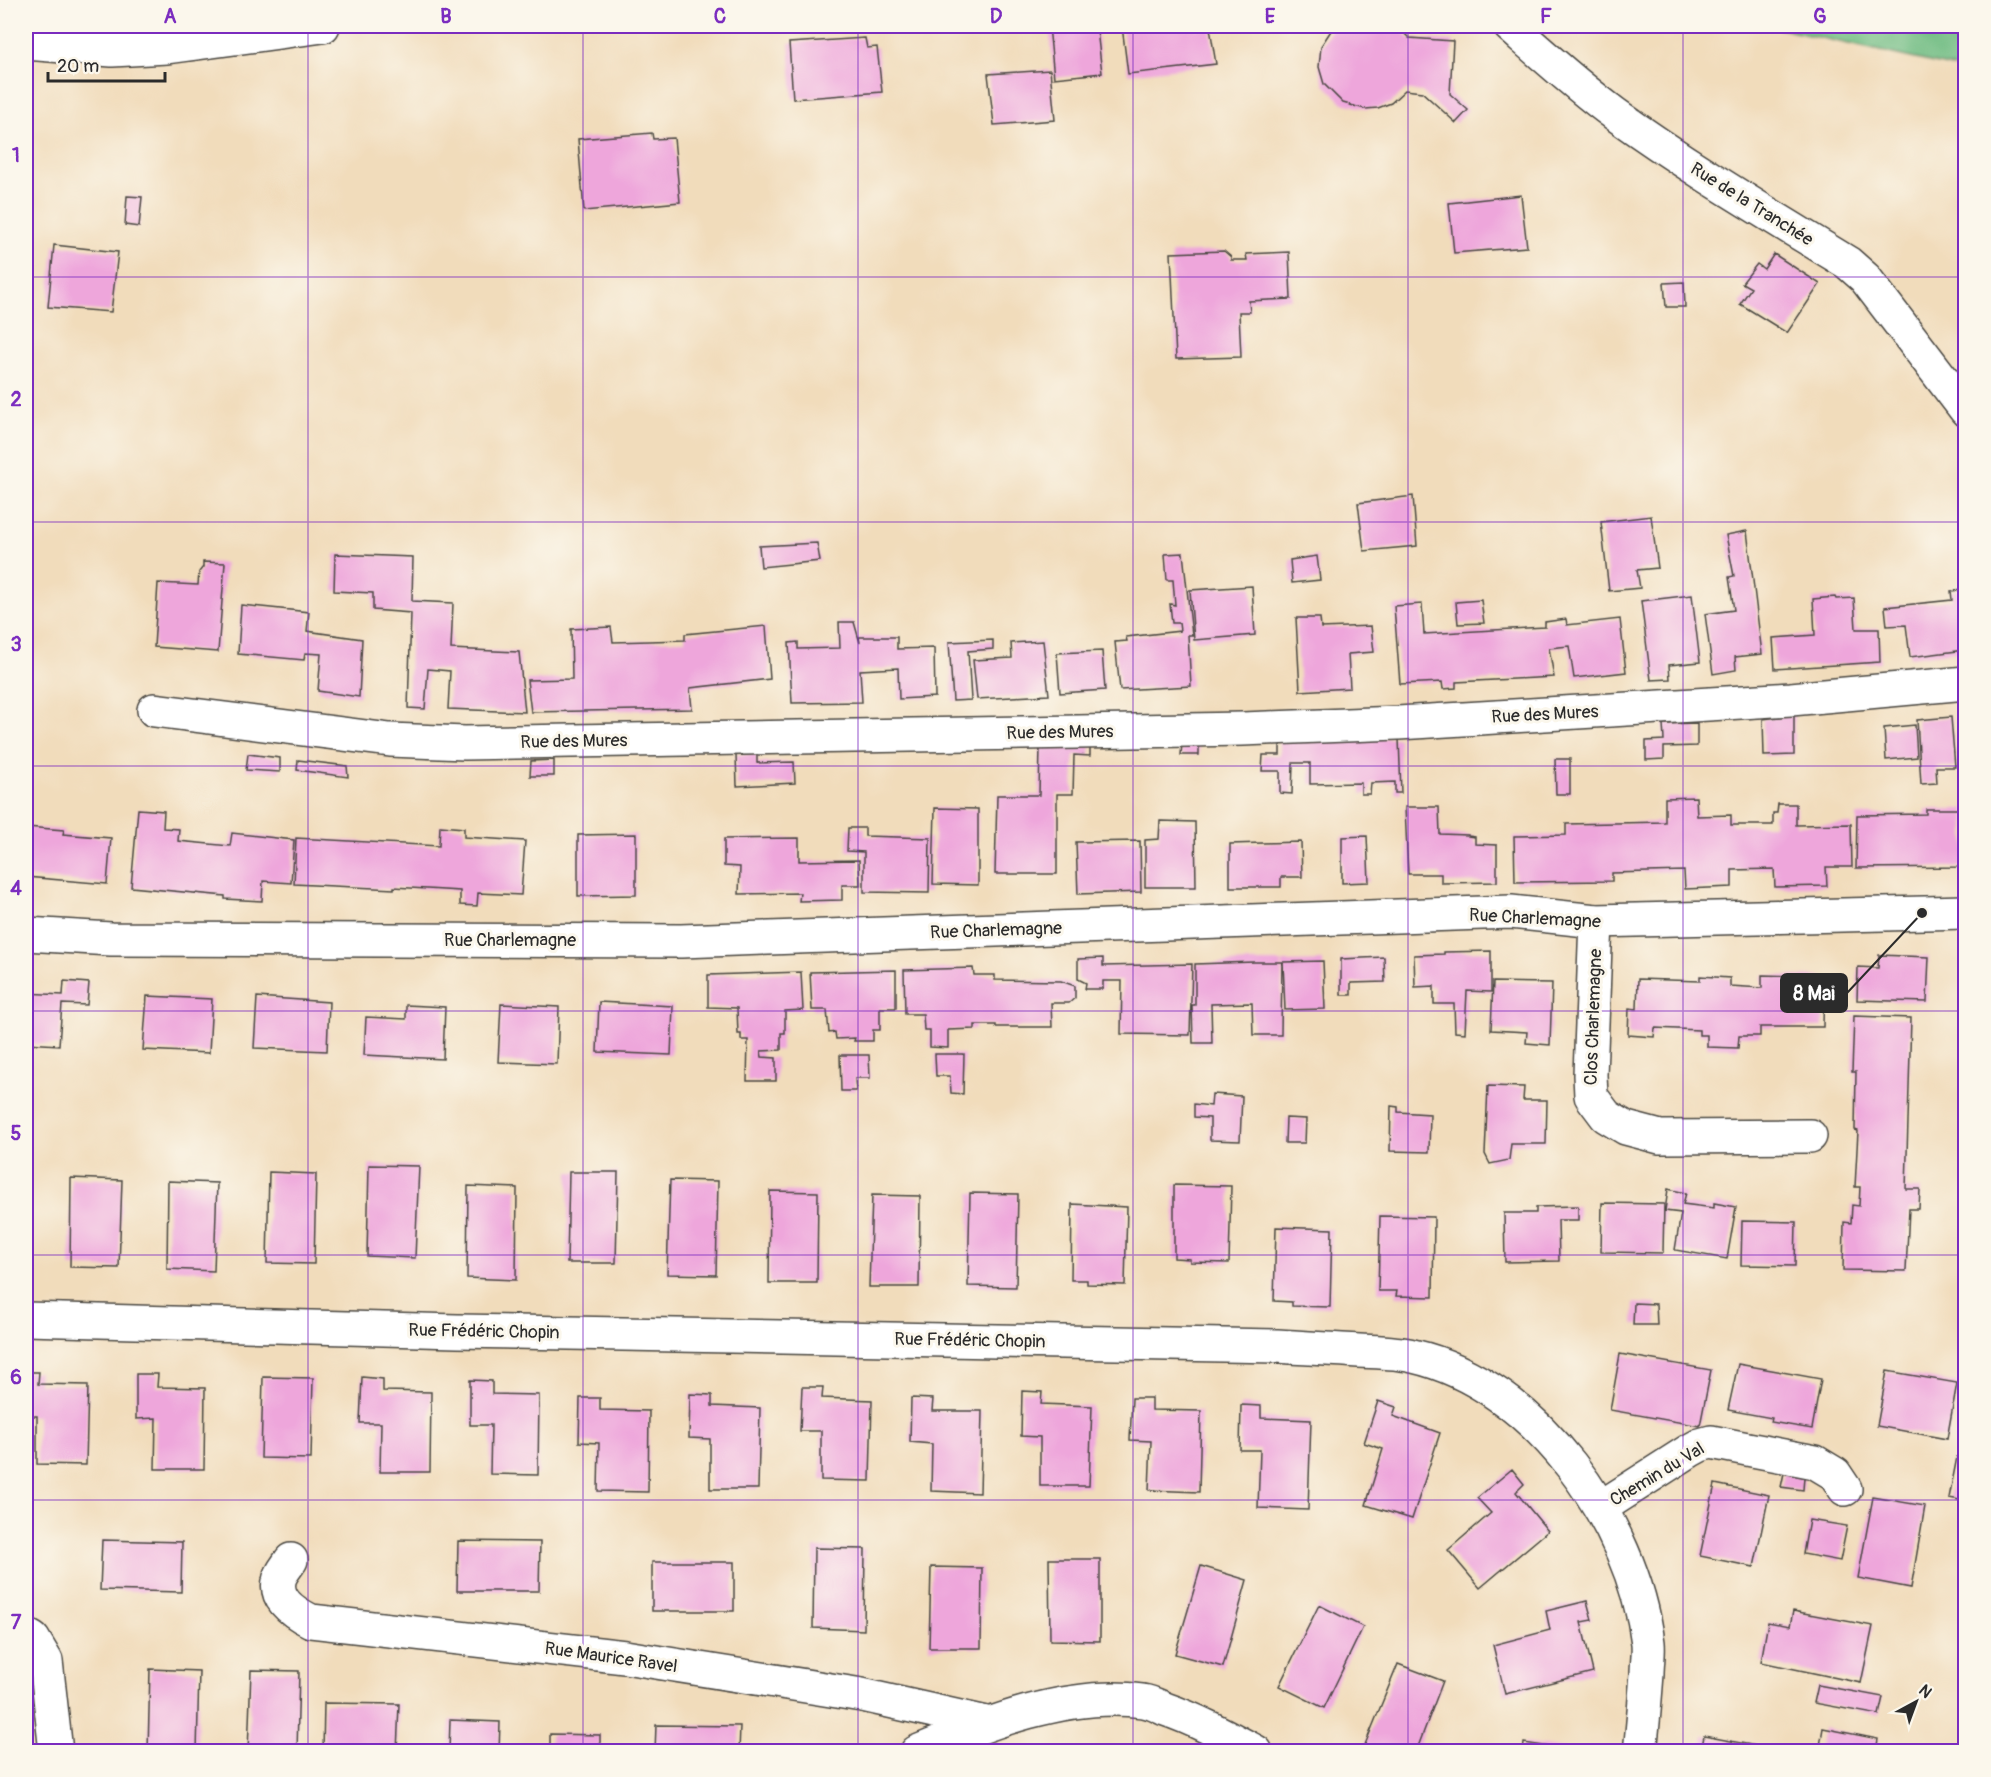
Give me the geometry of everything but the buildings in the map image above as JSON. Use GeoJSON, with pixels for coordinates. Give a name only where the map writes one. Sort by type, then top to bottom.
{"type":"FeatureCollection","features":[{"type":"Feature","properties":{"kind":"street"},"geometry":{"type":"LineString","coordinates":[[26,44],[112,50],[166,47],[323,26]]}},
{"type":"Feature","properties":{"kind":"street","name":"Rue de la Tranchée"},"geometry":{"type":"LineString","coordinates":[[1510,26],[1566,76],[1614,113],[1681,159],[1848,263],[1871,286],[1965,410]]}},
{"type":"Feature","properties":{"kind":"street","name":"Rue des Mures"},"geometry":{"type":"LineString","coordinates":[[154,710],[390,740],[488,742],[1243,729],[1791,699],[1965,683]]}},
{"type":"Feature","properties":{"kind":"street","name":"Rue Charlemagne"},"geometry":{"type":"LineString","coordinates":[[26,934],[123,939],[681,941],[1511,912],[1596,921],[1965,912]]}},
{"type":"Feature","properties":{"kind":"street","name":"Clos Charlemagne"},"geometry":{"type":"LineString","coordinates":[[1596,921],[1591,1096],[1606,1116],[1626,1128],[1660,1137],[1810,1136]]}},
{"type":"Feature","properties":{"kind":"street","name":"Rue Frédéric Chopin"},"geometry":{"type":"LineString","coordinates":[[26,1319],[469,1331],[1277,1346],[1414,1356],[1456,1371],[1487,1387],[1514,1406],[1536,1424],[1556,1446],[1600,1508],[1620,1544],[1640,1598],[1648,1645],[1640,1752]]}},
{"type":"Feature","properties":{"kind":"street","name":"Chemin du Val"},"geometry":{"type":"LineString","coordinates":[[1600,1508],[1689,1451],[1712,1442],[1815,1462],[1835,1474],[1845,1489]]}},
{"type":"Feature","properties":{"kind":"street","name":"Rue Maurice Ravel"},"geometry":{"type":"LineString","coordinates":[[291,1560],[279,1581],[280,1592],[285,1603],[311,1621],[625,1657],[862,1695],[987,1723]]}},
{"type":"Feature","properties":{"kind":"street"},"geometry":{"type":"LineString","coordinates":[[26,1635],[33,1639],[46,1661],[56,1752]]}},
{"type":"Feature","properties":{"kind":"street"},"geometry":{"type":"LineString","coordinates":[[917,1752],[987,1723],[1062,1704],[1106,1700],[1144,1701],[1189,1717],[1256,1752]]}},
{"type":"Feature","properties":{"kind":"green space"},"geometry":{"type":"Polygon","coordinates":[[[1768,26],[1965,26],[1965,70],[1768,26]]]}},
{"type":"Feature","properties":{"kind":"place","name":"8 Mai"},"geometry":{"type":"Point","coordinates":[1922,913]}}]}
